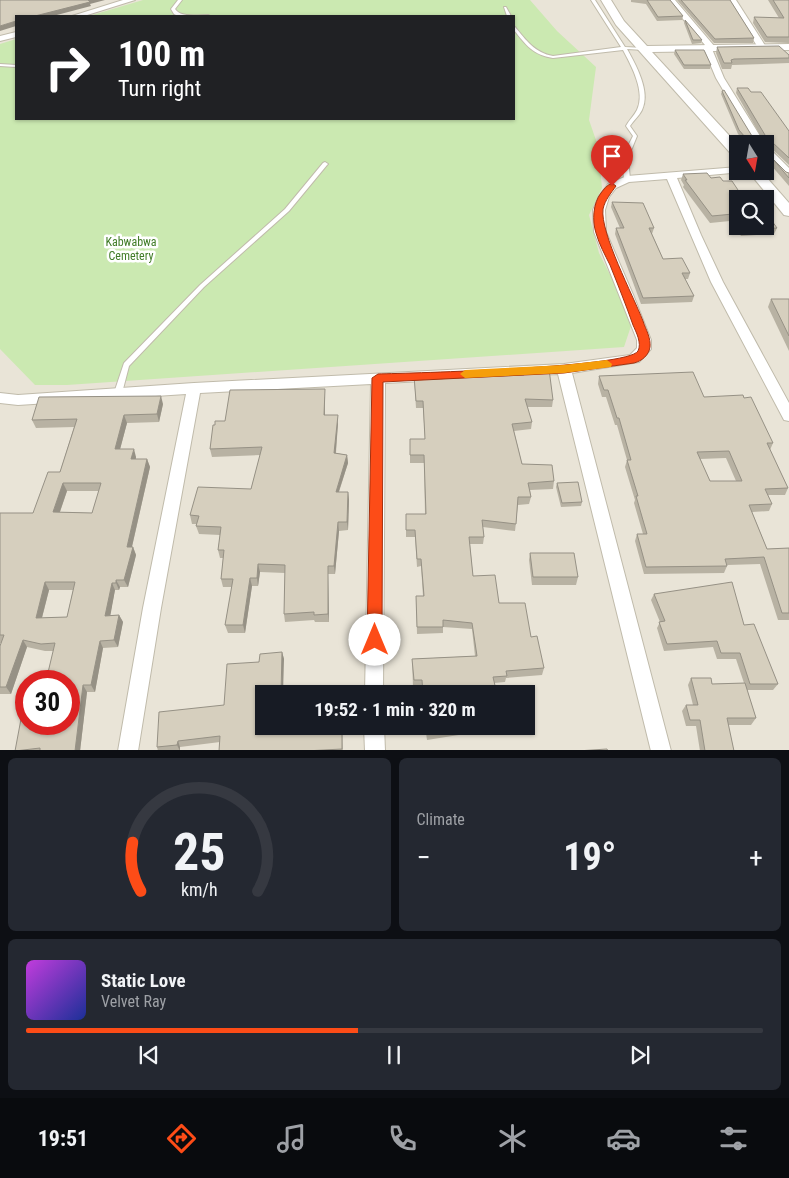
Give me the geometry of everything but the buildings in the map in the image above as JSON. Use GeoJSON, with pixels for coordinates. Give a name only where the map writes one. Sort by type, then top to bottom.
{"type":"FeatureCollection","features":[{"type":"Feature","properties":{"kind":"street"},"geometry":{"type":"LineString","coordinates":[[79,15],[131,0]]}},
{"type":"Feature","properties":{"kind":"street"},"geometry":{"type":"LineString","coordinates":[[606,0],[620,22],[729,142]]}},
{"type":"Feature","properties":{"kind":"street"},"geometry":{"type":"LineString","coordinates":[[671,0],[709,47],[720,78],[755,135]]}},
{"type":"Feature","properties":{"kind":"street"},"geometry":{"type":"LineString","coordinates":[[732,0],[762,47]]}},
{"type":"Feature","properties":{"kind":"street"},"geometry":{"type":"LineString","coordinates":[[0,39],[15,34]]}},
{"type":"Feature","properties":{"kind":"street"},"geometry":{"type":"LineString","coordinates":[[644,49],[785,47],[789,58]]}},
{"type":"Feature","properties":{"kind":"street"},"geometry":{"type":"LineString","coordinates":[[774,159],[789,174]]}},
{"type":"Feature","properties":{"kind":"street"},"geometry":{"type":"LineString","coordinates":[[0,398],[18,400],[194,388],[564,369],[634,359],[644,349],[644,340],[600,232],[599,210],[604,196],[612,186],[627,179],[729,171]]}},
{"type":"Feature","properties":{"kind":"street"},"geometry":{"type":"LineString","coordinates":[[671,175],[701,249],[734,318],[789,416]]}},
{"type":"Feature","properties":{"kind":"street"},"geometry":{"type":"LineString","coordinates":[[762,180],[789,212]]}},
{"type":"Feature","properties":{"kind":"street"},"geometry":{"type":"LineString","coordinates":[[564,369],[661,750]]}},
{"type":"Feature","properties":{"kind":"street"},"geometry":{"type":"LineString","coordinates":[[374,685],[378,378]]}},
{"type":"Feature","properties":{"kind":"street"},"geometry":{"type":"LineString","coordinates":[[128,750],[154,598],[194,388]]}},
{"type":"Feature","properties":{"kind":"street"},"geometry":{"type":"LineString","coordinates":[[374,735],[375,750]]}},
{"type":"Feature","properties":{"kind":"lane"},"geometry":{"type":"LineString","coordinates":[[179,15],[173,9],[180,0]]}},
{"type":"Feature","properties":{"kind":"lane"},"geometry":{"type":"LineString","coordinates":[[593,0],[625,48],[641,90],[642,100],[640,108],[628,126],[635,136],[625,158],[627,179]]}},
{"type":"Feature","properties":{"kind":"lane"},"geometry":{"type":"LineString","coordinates":[[505,8],[508,15]]}},
{"type":"Feature","properties":{"kind":"lane"},"geometry":{"type":"LineString","coordinates":[[515,29],[538,54],[543,56],[553,57],[625,48],[644,49]]}},
{"type":"Feature","properties":{"kind":"lane"},"geometry":{"type":"LineString","coordinates":[[0,65],[15,66]]}},
{"type":"Feature","properties":{"kind":"lane"},"geometry":{"type":"LineString","coordinates":[[118,393],[126,364],[202,286],[287,210],[325,164]]}},
{"type":"Feature","properties":{"kind":"shaded area"},"geometry":{"type":"Polygon","coordinates":[[[0,0],[789,0],[789,750],[0,750],[0,0]]]}},
{"type":"Feature","properties":{"kind":"green space","name":"Kabwabwa Cemetery"},"geometry":{"type":"Polygon","coordinates":[[[143,0],[530,0],[557,31],[596,67],[589,120],[598,146],[602,188],[589,215],[599,253],[633,320],[624,347],[67,385],[35,385],[0,349],[0,44],[15,39],[15,120],[515,120],[515,15],[92,15],[143,0]]]}},
{"type":"Feature","properties":{"kind":"slow traffic"},"geometry":{"type":"LineString","coordinates":[[465,374],[564,369],[607,364]]}},
{"type":"Feature","properties":{"kind":"route"},"geometry":{"type":"LineString","coordinates":[[375,640],[378,378],[564,369],[620,362],[634,359],[640,355],[644,349],[644,340],[600,232],[599,210],[601,202],[612,186]]}}]}
